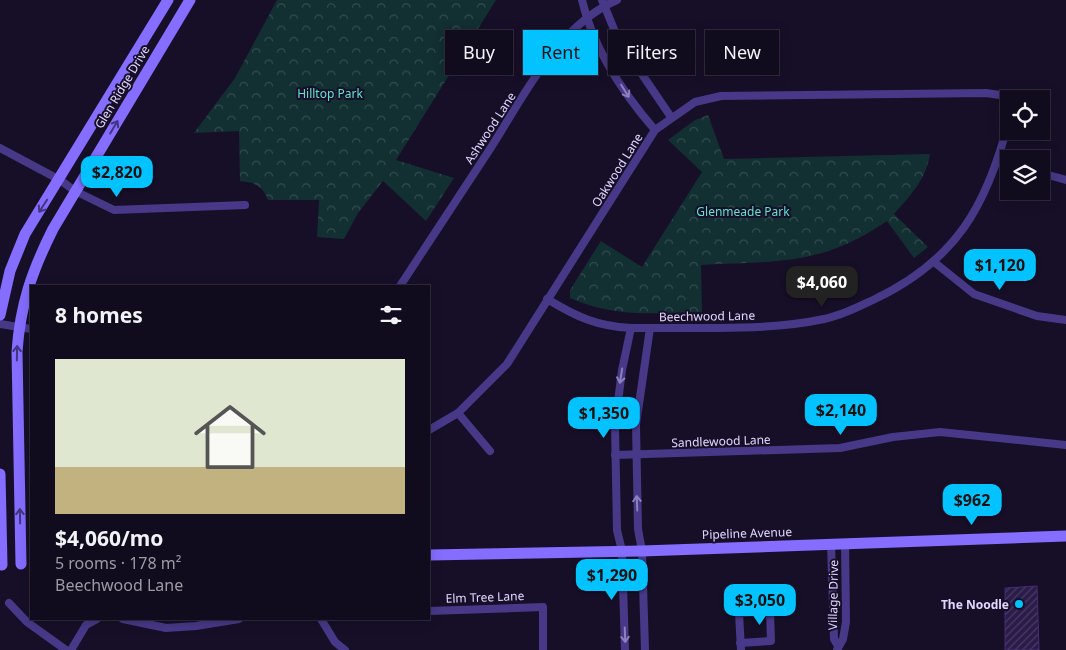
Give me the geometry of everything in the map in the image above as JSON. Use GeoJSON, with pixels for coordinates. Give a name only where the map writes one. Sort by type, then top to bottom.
{"type":"FeatureCollection","features":[{"type":"Feature","properties":{"kind":"street","name":"Glen Ridge Drive"},"geometry":{"type":"LineString","coordinates":[[0,315],[10,271],[25,234],[60,180],[168,0]]}},
{"type":"Feature","properties":{"kind":"street","name":"Glen Ridge Drive"},"geometry":{"type":"LineString","coordinates":[[26,564],[17,352],[18,327],[25,293],[35,264],[75,191],[190,0]]}},
{"type":"Feature","properties":{"kind":"street"},"geometry":{"type":"LineString","coordinates":[[582,0],[586,19],[606,59],[636,109],[655,130]]}},
{"type":"Feature","properties":{"kind":"street","name":"Ashwood Lane"},"geometry":{"type":"LineString","coordinates":[[401,285],[551,55],[603,3],[617,0]]}},
{"type":"Feature","properties":{"kind":"street"},"geometry":{"type":"LineString","coordinates":[[603,3],[618,39],[671,117]]}},
{"type":"Feature","properties":{"kind":"street","name":"Oakwood Lane"},"geometry":{"type":"LineString","coordinates":[[430,429],[458,413],[506,364],[655,130],[695,102],[722,96],[986,93],[1000,97]]}},
{"type":"Feature","properties":{"kind":"street","name":"Beechwood Lane"},"geometry":{"type":"LineString","coordinates":[[548,299],[578,318],[613,327],[782,326],[825,319],[899,288],[934,262],[959,235],[983,198],[1001,160],[1005,140]]}},
{"type":"Feature","properties":{"kind":"street"},"geometry":{"type":"LineString","coordinates":[[0,148],[60,180],[75,191],[114,210],[245,205]]}},
{"type":"Feature","properties":{"kind":"street"},"geometry":{"type":"LineString","coordinates":[[1050,175],[1066,180]]}},
{"type":"Feature","properties":{"kind":"street"},"geometry":{"type":"LineString","coordinates":[[934,262],[974,294],[1038,316],[1066,320]]}},
{"type":"Feature","properties":{"kind":"street"},"geometry":{"type":"LineString","coordinates":[[0,324],[30,329]]}},
{"type":"Feature","properties":{"kind":"street"},"geometry":{"type":"LineString","coordinates":[[625,650],[622,551],[617,530],[615,455],[618,396],[631,328]]}},
{"type":"Feature","properties":{"kind":"street"},"geometry":{"type":"LineString","coordinates":[[644,650],[642,551],[638,529],[635,455],[638,395],[650,328]]}},
{"type":"Feature","properties":{"kind":"street"},"geometry":{"type":"LineString","coordinates":[[458,413],[490,451]]}},
{"type":"Feature","properties":{"kind":"street","name":"Sandlewood Lane"},"geometry":{"type":"LineString","coordinates":[[615,455],[840,448],[893,437],[940,432],[1066,446]]}},
{"type":"Feature","properties":{"kind":"street"},"geometry":{"type":"LineString","coordinates":[[0,474],[1,565],[26,564]]}},
{"type":"Feature","properties":{"kind":"street","name":"Pipeline Avenue"},"geometry":{"type":"LineString","coordinates":[[430,555],[642,551],[1066,536]]}},
{"type":"Feature","properties":{"kind":"street","name":"Village Drive"},"geometry":{"type":"LineString","coordinates":[[837,648],[843,638],[844,630],[844,543]]}},
{"type":"Feature","properties":{"kind":"street","name":"Village Drive"},"geometry":{"type":"LineString","coordinates":[[832,544],[834,639],[837,648]]}},
{"type":"Feature","properties":{"kind":"street"},"geometry":{"type":"LineString","coordinates":[[833,586],[845,585]]}},
{"type":"Feature","properties":{"kind":"street"},"geometry":{"type":"LineString","coordinates":[[9,603],[33,627],[66,650]]}},
{"type":"Feature","properties":{"kind":"street","name":"Elm Tree Lane"},"geometry":{"type":"LineString","coordinates":[[430,610],[542,607],[543,650]]}},
{"type":"Feature","properties":{"kind":"street"},"geometry":{"type":"LineString","coordinates":[[770,611],[771,641],[741,647],[739,613],[770,611]]}},
{"type":"Feature","properties":{"kind":"street"},"geometry":{"type":"LineString","coordinates":[[71,650],[86,625],[95,620]]}},
{"type":"Feature","properties":{"kind":"street"},"geometry":{"type":"LineString","coordinates":[[128,620],[166,628],[196,626],[232,620]]}},
{"type":"Feature","properties":{"kind":"street"},"geometry":{"type":"LineString","coordinates":[[322,620],[335,642],[345,650]]}},
{"type":"Feature","properties":{"kind":"green space","name":"Hilltop Park"},"geometry":{"type":"Polygon","coordinates":[[[277,0],[496,0],[477,30],[445,30],[445,75],[449,75],[396,160],[454,178],[426,221],[383,181],[358,213],[344,239],[317,237],[319,200],[268,200],[261,188],[250,182],[240,181],[239,131],[194,133],[235,78],[277,0]]]}},
{"type":"Feature","properties":{"kind":"green space","name":"Glenmeade Park"},"geometry":{"type":"Polygon","coordinates":[[[708,115],[724,159],[930,154],[921,179],[894,214],[928,247],[914,258],[887,221],[863,236],[819,254],[776,261],[701,265],[702,312],[635,313],[603,309],[570,298],[570,290],[601,241],[642,267],[702,172],[668,140],[695,120],[708,115]]]}},
{"type":"Feature","properties":{"kind":"building"},"geometry":{"type":"Polygon","coordinates":[[[1037,586],[1039,650],[1005,650],[1005,588],[1037,586]]]}},
{"type":"Feature","properties":{"kind":"place","name":"The Noodle"},"geometry":{"type":"Point","coordinates":[1019,604]}}]}
